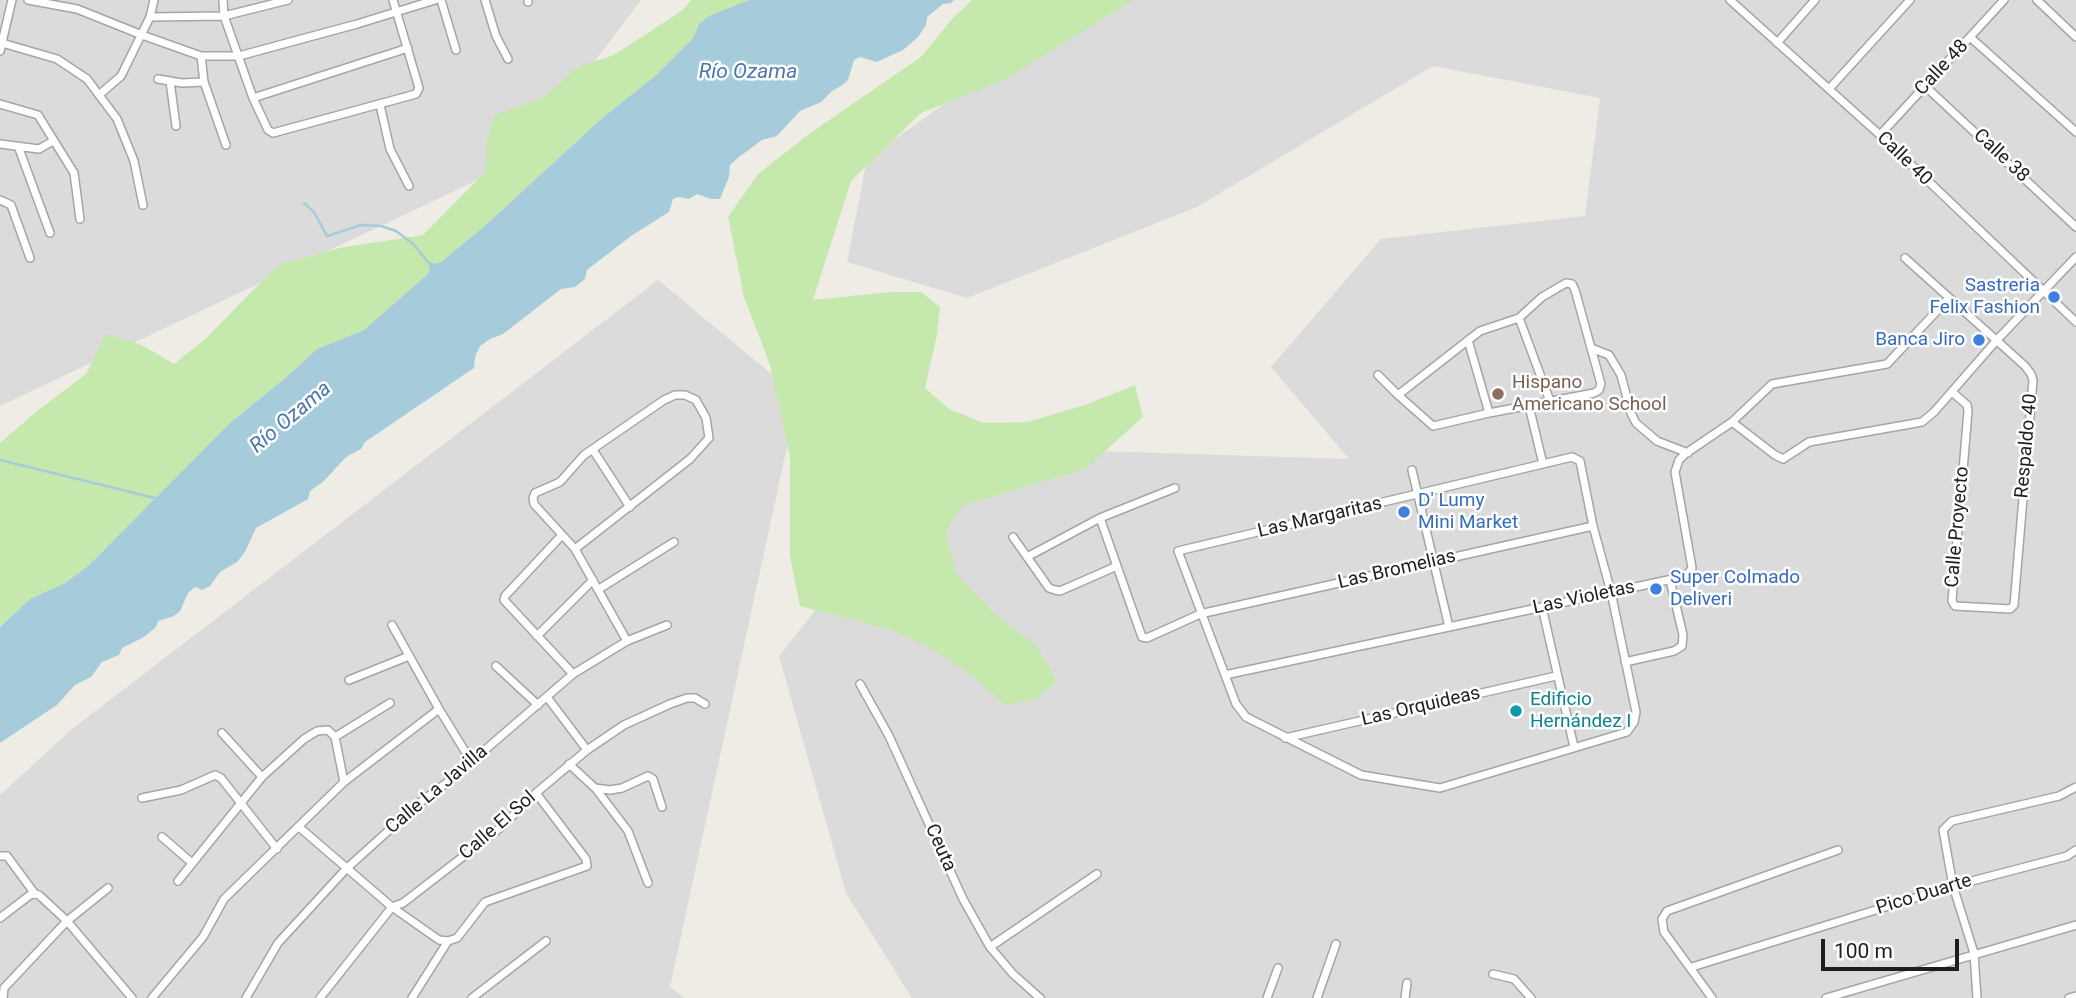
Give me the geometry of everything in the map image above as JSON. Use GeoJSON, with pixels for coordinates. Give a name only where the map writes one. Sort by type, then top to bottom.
{"type":"FeatureCollection","features":[{"type":"Feature","properties":{"kind":"street"},"geometry":{"type":"LineString","coordinates":[[12,0],[1,47],[57,59],[87,79],[117,119],[134,161],[143,205]]}},
{"type":"Feature","properties":{"kind":"street"},"geometry":{"type":"LineString","coordinates":[[28,0],[77,9],[201,55],[239,57],[435,0]]}},
{"type":"Feature","properties":{"kind":"street"},"geometry":{"type":"LineString","coordinates":[[99,95],[121,76],[150,17],[154,0]]}},
{"type":"Feature","properties":{"kind":"street"},"geometry":{"type":"LineString","coordinates":[[223,0],[224,16],[253,98],[268,130],[273,133],[380,105],[419,91],[393,0]]}},
{"type":"Feature","properties":{"kind":"street"},"geometry":{"type":"LineString","coordinates":[[150,17],[224,16],[288,0]]}},
{"type":"Feature","properties":{"kind":"street"},"geometry":{"type":"LineString","coordinates":[[442,0],[456,50]]}},
{"type":"Feature","properties":{"kind":"street"},"geometry":{"type":"LineString","coordinates":[[485,0],[496,36],[508,59]]}},
{"type":"Feature","properties":{"kind":"street","name":"Calle 40"},"geometry":{"type":"LineString","coordinates":[[1730,0],[1880,135],[2076,322]]}},
{"type":"Feature","properties":{"kind":"street"},"geometry":{"type":"LineString","coordinates":[[1777,43],[1815,0]]}},
{"type":"Feature","properties":{"kind":"street"},"geometry":{"type":"LineString","coordinates":[[1829,89],[1910,0]]}},
{"type":"Feature","properties":{"kind":"street","name":"Calle 48"},"geometry":{"type":"LineString","coordinates":[[1880,135],[2004,0]]}},
{"type":"Feature","properties":{"kind":"street"},"geometry":{"type":"LineString","coordinates":[[2037,0],[2076,37]]}},
{"type":"Feature","properties":{"kind":"street"},"geometry":{"type":"LineString","coordinates":[[1970,37],[2076,132]]}},
{"type":"Feature","properties":{"kind":"street"},"geometry":{"type":"LineString","coordinates":[[253,98],[408,48]]}},
{"type":"Feature","properties":{"kind":"street"},"geometry":{"type":"LineString","coordinates":[[201,55],[204,82],[226,145]]}},
{"type":"Feature","properties":{"kind":"street"},"geometry":{"type":"LineString","coordinates":[[158,79],[204,82]]}},
{"type":"Feature","properties":{"kind":"street"},"geometry":{"type":"LineString","coordinates":[[170,81],[176,126]]}},
{"type":"Feature","properties":{"kind":"street","name":"Calle 38"},"geometry":{"type":"LineString","coordinates":[[1925,86],[2076,227]]}},
{"type":"Feature","properties":{"kind":"street"},"geometry":{"type":"LineString","coordinates":[[0,104],[38,115],[74,173],[80,219]]}},
{"type":"Feature","properties":{"kind":"street"},"geometry":{"type":"LineString","coordinates":[[380,105],[390,149],[409,186]]}},
{"type":"Feature","properties":{"kind":"street"},"geometry":{"type":"LineString","coordinates":[[0,144],[39,149],[53,141]]}},
{"type":"Feature","properties":{"kind":"street"},"geometry":{"type":"LineString","coordinates":[[18,146],[50,233]]}},
{"type":"Feature","properties":{"kind":"street"},"geometry":{"type":"LineString","coordinates":[[0,200],[11,205],[30,258]]}},
{"type":"Feature","properties":{"kind":"street"},"geometry":{"type":"LineString","coordinates":[[1732,422],[1783,459],[1809,442],[1917,424],[1927,419],[2076,257]]}},
{"type":"Feature","properties":{"kind":"street","name":"Respaldo 40"},"geometry":{"type":"LineString","coordinates":[[1905,258],[2025,366],[2033,380],[2014,605]]}},
{"type":"Feature","properties":{"kind":"street"},"geometry":{"type":"LineString","coordinates":[[1378,375],[1398,395],[1433,426],[1594,393],[1599,390],[1601,384],[1572,284],[1566,283],[1542,297],[1519,318],[1480,331],[1398,395]]}},
{"type":"Feature","properties":{"kind":"street"},"geometry":{"type":"LineString","coordinates":[[1625,662],[1674,651],[1682,646],[1683,635],[1670,580],[1682,577],[1692,568],[1675,471],[1679,460],[1732,422],[1772,384],[1887,364],[1949,298]]}},
{"type":"Feature","properties":{"kind":"street"},"geometry":{"type":"LineString","coordinates":[[1519,318],[1550,401]]}},
{"type":"Feature","properties":{"kind":"street"},"geometry":{"type":"LineString","coordinates":[[1468,341],[1489,413]]}},
{"type":"Feature","properties":{"kind":"street"},"geometry":{"type":"LineString","coordinates":[[1591,348],[1609,355],[1622,375],[1630,413],[1636,423],[1657,441],[1688,453]]}},
{"type":"Feature","properties":{"kind":"street","name":"Calle Proyecto"},"geometry":{"type":"LineString","coordinates":[[1952,391],[1967,405],[1968,411],[1952,601],[1955,606],[1969,607],[2010,609],[2014,605]]}},
{"type":"Feature","properties":{"kind":"street"},"geometry":{"type":"LineString","coordinates":[[575,549],[690,459],[709,438],[706,418],[696,400],[685,395],[675,395],[664,400],[584,455],[560,482],[535,493],[533,498],[534,504],[575,549],[627,641]]}},
{"type":"Feature","properties":{"kind":"street"},"geometry":{"type":"LineString","coordinates":[[1529,406],[1543,464]]}},
{"type":"Feature","properties":{"kind":"street"},"geometry":{"type":"LineString","coordinates":[[593,450],[630,507]]}},
{"type":"Feature","properties":{"kind":"street","name":"Las Margaritas"},"geometry":{"type":"LineString","coordinates":[[1200,614],[1178,556],[1181,549],[1418,496],[1572,457],[1580,461],[1593,526]]}},
{"type":"Feature","properties":{"kind":"street"},"geometry":{"type":"LineString","coordinates":[[1412,470],[1448,627]]}},
{"type":"Feature","properties":{"kind":"street"},"geometry":{"type":"LineString","coordinates":[[1027,557],[1100,518],[1175,488]]}},
{"type":"Feature","properties":{"kind":"street"},"geometry":{"type":"LineString","coordinates":[[1013,537],[1049,588],[1060,591],[1117,565],[1100,518]]}},
{"type":"Feature","properties":{"kind":"street"},"geometry":{"type":"LineString","coordinates":[[1200,614],[1236,704],[1245,717],[1361,775],[1440,788],[1451,786],[1627,732],[1634,722],[1636,712],[1611,592],[1593,526]]}},
{"type":"Feature","properties":{"kind":"street","name":"Las Bromelias"},"geometry":{"type":"LineString","coordinates":[[1117,565],[1142,637],[1147,638],[1200,614],[1593,526]]}},
{"type":"Feature","properties":{"kind":"street"},"geometry":{"type":"LineString","coordinates":[[562,535],[505,596],[506,605],[573,674]]}},
{"type":"Feature","properties":{"kind":"street"},"geometry":{"type":"LineString","coordinates":[[599,589],[674,542]]}},
{"type":"Feature","properties":{"kind":"street"},"geometry":{"type":"LineString","coordinates":[[537,636],[593,580]]}},
{"type":"Feature","properties":{"kind":"street","name":"Las Violetas"},"geometry":{"type":"LineString","coordinates":[[1225,675],[1670,580]]}},
{"type":"Feature","properties":{"kind":"street"},"geometry":{"type":"LineString","coordinates":[[1542,607],[1574,747]]}},
{"type":"Feature","properties":{"kind":"street"},"geometry":{"type":"LineString","coordinates":[[392,625],[471,761]]}},
{"type":"Feature","properties":{"kind":"street","name":"Calle La Javilla"},"geometry":{"type":"LineString","coordinates":[[246,998],[278,943],[346,869],[418,804],[449,781],[573,674],[627,641],[667,625]]}},
{"type":"Feature","properties":{"kind":"street"},"geometry":{"type":"LineString","coordinates":[[349,680],[409,656]]}},
{"type":"Feature","properties":{"kind":"street"},"geometry":{"type":"LineString","coordinates":[[496,666],[538,705]]}},
{"type":"Feature","properties":{"kind":"street","name":"Las Orquideas"},"geometry":{"type":"LineString","coordinates":[[1285,738],[1556,676]]}},
{"type":"Feature","properties":{"kind":"street","name":"Ceuta"},"geometry":{"type":"LineString","coordinates":[[860,684],[889,736],[963,899],[989,947],[1013,974],[1040,998]]}},
{"type":"Feature","properties":{"kind":"street"},"geometry":{"type":"LineString","coordinates":[[547,697],[587,750]]}},
{"type":"Feature","properties":{"kind":"street","name":"Calle El Sol"},"geometry":{"type":"LineString","coordinates":[[320,998],[392,907],[403,903],[500,828],[587,750],[624,725],[670,704],[695,698],[705,704]]}},
{"type":"Feature","properties":{"kind":"street"},"geometry":{"type":"LineString","coordinates":[[335,737],[390,703]]}},
{"type":"Feature","properties":{"kind":"street"},"geometry":{"type":"LineString","coordinates":[[152,998],[203,937],[224,899],[344,782],[439,709]]}},
{"type":"Feature","properties":{"kind":"street"},"geometry":{"type":"LineString","coordinates":[[177,881],[262,777],[317,730],[328,730],[335,737],[344,782]]}},
{"type":"Feature","properties":{"kind":"street"},"geometry":{"type":"LineString","coordinates":[[222,733],[262,777]]}},
{"type":"Feature","properties":{"kind":"street"},"geometry":{"type":"LineString","coordinates":[[569,765],[595,788],[628,831],[649,883]]}},
{"type":"Feature","properties":{"kind":"street"},"geometry":{"type":"LineString","coordinates":[[142,798],[181,790],[215,775],[222,778],[277,849]]}},
{"type":"Feature","properties":{"kind":"street"},"geometry":{"type":"LineString","coordinates":[[595,788],[622,788],[648,776],[653,779],[662,807]]}},
{"type":"Feature","properties":{"kind":"street"},"geometry":{"type":"LineString","coordinates":[[1977,998],[1974,953],[1953,886],[1943,830],[1952,821],[2059,796],[2076,787]]}},
{"type":"Feature","properties":{"kind":"street"},"geometry":{"type":"LineString","coordinates":[[299,827],[392,907],[439,940],[448,941],[457,938],[485,902],[587,866],[586,859],[536,793]]}},
{"type":"Feature","properties":{"kind":"street"},"geometry":{"type":"LineString","coordinates":[[162,837],[192,863]]}},
{"type":"Feature","properties":{"kind":"street"},"geometry":{"type":"LineString","coordinates":[[1712,998],[1664,932],[1662,919],[1667,911],[1838,850]]}},
{"type":"Feature","properties":{"kind":"street","name":"Pico Duarte"},"geometry":{"type":"LineString","coordinates":[[1692,967],[1953,886],[2067,856],[2076,850]]}},
{"type":"Feature","properties":{"kind":"street"},"geometry":{"type":"LineString","coordinates":[[0,856],[7,856],[35,894],[68,921],[132,998]]}},
{"type":"Feature","properties":{"kind":"street"},"geometry":{"type":"LineString","coordinates":[[989,947],[1097,874]]}},
{"type":"Feature","properties":{"kind":"street"},"geometry":{"type":"LineString","coordinates":[[4,998],[4,988],[68,921],[108,888]]}},
{"type":"Feature","properties":{"kind":"street"},"geometry":{"type":"LineString","coordinates":[[0,918],[35,894]]}},
{"type":"Feature","properties":{"kind":"street"},"geometry":{"type":"LineString","coordinates":[[1826,998],[2076,925]]}},
{"type":"Feature","properties":{"kind":"street"},"geometry":{"type":"LineString","coordinates":[[412,998],[448,941]]}},
{"type":"Feature","properties":{"kind":"street"},"geometry":{"type":"LineString","coordinates":[[472,998],[546,941]]}},
{"type":"Feature","properties":{"kind":"street"},"geometry":{"type":"LineString","coordinates":[[1317,998],[1336,944]]}},
{"type":"Feature","properties":{"kind":"street"},"geometry":{"type":"LineString","coordinates":[[1267,998],[1278,968]]}},
{"type":"Feature","properties":{"kind":"street"},"geometry":{"type":"LineString","coordinates":[[1493,974],[1514,979],[1531,998]]}},
{"type":"Feature","properties":{"kind":"street"},"geometry":{"type":"LineString","coordinates":[[1405,998],[1407,983]]}},
{"type":"Feature","properties":{"kind":"street"},"geometry":{"type":"LineString","coordinates":[[2069,998],[2076,996]]}},
{"type":"Feature","properties":{"kind":"shaded area"},"geometry":{"type":"Polygon","coordinates":[[[0,0],[641,0],[520,160],[0,406],[0,0]]]}},
{"type":"Feature","properties":{"kind":"shaded area"},"geometry":{"type":"Polygon","coordinates":[[[1090,0],[2076,0],[2076,998],[912,998],[846,893],[779,656],[860,554],[1004,448],[1349,459],[1271,367],[1381,239],[1585,216],[1600,98],[1433,66],[1197,207],[967,298],[847,262],[867,159],[1090,0]]]}},
{"type":"Feature","properties":{"kind":"shaded area"},"geometry":{"type":"Polygon","coordinates":[[[658,280],[798,396],[670,987],[685,998],[0,998],[0,795],[72,729],[658,280]]]}},
{"type":"Feature","properties":{"kind":"green space"},"geometry":{"type":"Polygon","coordinates":[[[691,0],[749,0],[699,24],[693,38],[654,77],[601,119],[488,223],[430,268],[430,272],[364,330],[317,349],[231,422],[88,566],[65,583],[30,599],[0,627],[0,443],[86,374],[106,334],[140,344],[174,364],[205,339],[278,265],[339,248],[423,235],[486,171],[487,142],[495,115],[545,97],[577,67],[614,55],[683,10],[691,0]]]}},
{"type":"Feature","properties":{"kind":"green space"},"geometry":{"type":"Polygon","coordinates":[[[972,0],[1133,0],[1006,79],[921,113],[851,181],[813,300],[890,292],[921,292],[940,307],[937,335],[925,388],[949,409],[984,423],[1027,422],[1085,405],[1135,385],[1143,417],[1085,469],[961,506],[946,531],[956,574],[998,617],[1037,646],[1056,681],[1036,699],[1005,705],[974,677],[933,649],[892,630],[800,606],[790,557],[790,456],[770,365],[744,297],[728,217],[758,174],[809,134],[921,57],[952,19],[972,0]]]}},
{"type":"Feature","properties":{"kind":"water","name":"Río Ozama"},"geometry":{"type":"Polygon","coordinates":[[[749,0],[954,0],[943,4],[927,17],[926,25],[918,37],[903,50],[877,62],[860,57],[854,60],[848,80],[841,86],[821,102],[800,111],[777,136],[762,140],[739,157],[730,165],[729,177],[720,199],[697,194],[689,199],[673,199],[669,212],[631,236],[587,270],[585,279],[575,287],[561,289],[503,334],[480,346],[474,368],[365,442],[361,449],[346,457],[324,481],[310,491],[308,499],[256,528],[245,552],[237,562],[220,572],[210,586],[202,590],[195,587],[188,593],[180,611],[174,616],[158,621],[156,627],[144,637],[122,648],[119,655],[102,662],[91,677],[75,685],[57,705],[0,743],[0,627],[30,599],[65,583],[88,566],[231,422],[317,349],[364,330],[430,272],[428,261],[435,264],[441,262],[488,223],[601,119],[654,77],[693,38],[699,24],[709,16],[749,0]]]}},
{"type":"Feature","properties":{"kind":"waterway"},"geometry":{"type":"LineString","coordinates":[[304,203],[314,212],[327,236],[361,225],[381,226],[396,231],[413,244],[428,262]]}},
{"type":"Feature","properties":{"kind":"waterway"},"geometry":{"type":"LineString","coordinates":[[0,460],[155,498]]}},
{"type":"Feature","properties":{"kind":"place","name":"Sastreria Felix Fashion"},"geometry":{"type":"Point","coordinates":[2054,297]}},
{"type":"Feature","properties":{"kind":"place","name":"Banca Jiro"},"geometry":{"type":"Point","coordinates":[1979,340]}},
{"type":"Feature","properties":{"kind":"place","name":"Hispano Americano School"},"geometry":{"type":"Point","coordinates":[1498,394]}},
{"type":"Feature","properties":{"kind":"place","name":"D' Lumy Mini Market"},"geometry":{"type":"Point","coordinates":[1404,512]}},
{"type":"Feature","properties":{"kind":"place","name":"Super Colmado Deliveri"},"geometry":{"type":"Point","coordinates":[1656,589]}},
{"type":"Feature","properties":{"kind":"place","name":"Edificio Hernández I"},"geometry":{"type":"Point","coordinates":[1516,711]}}]}
